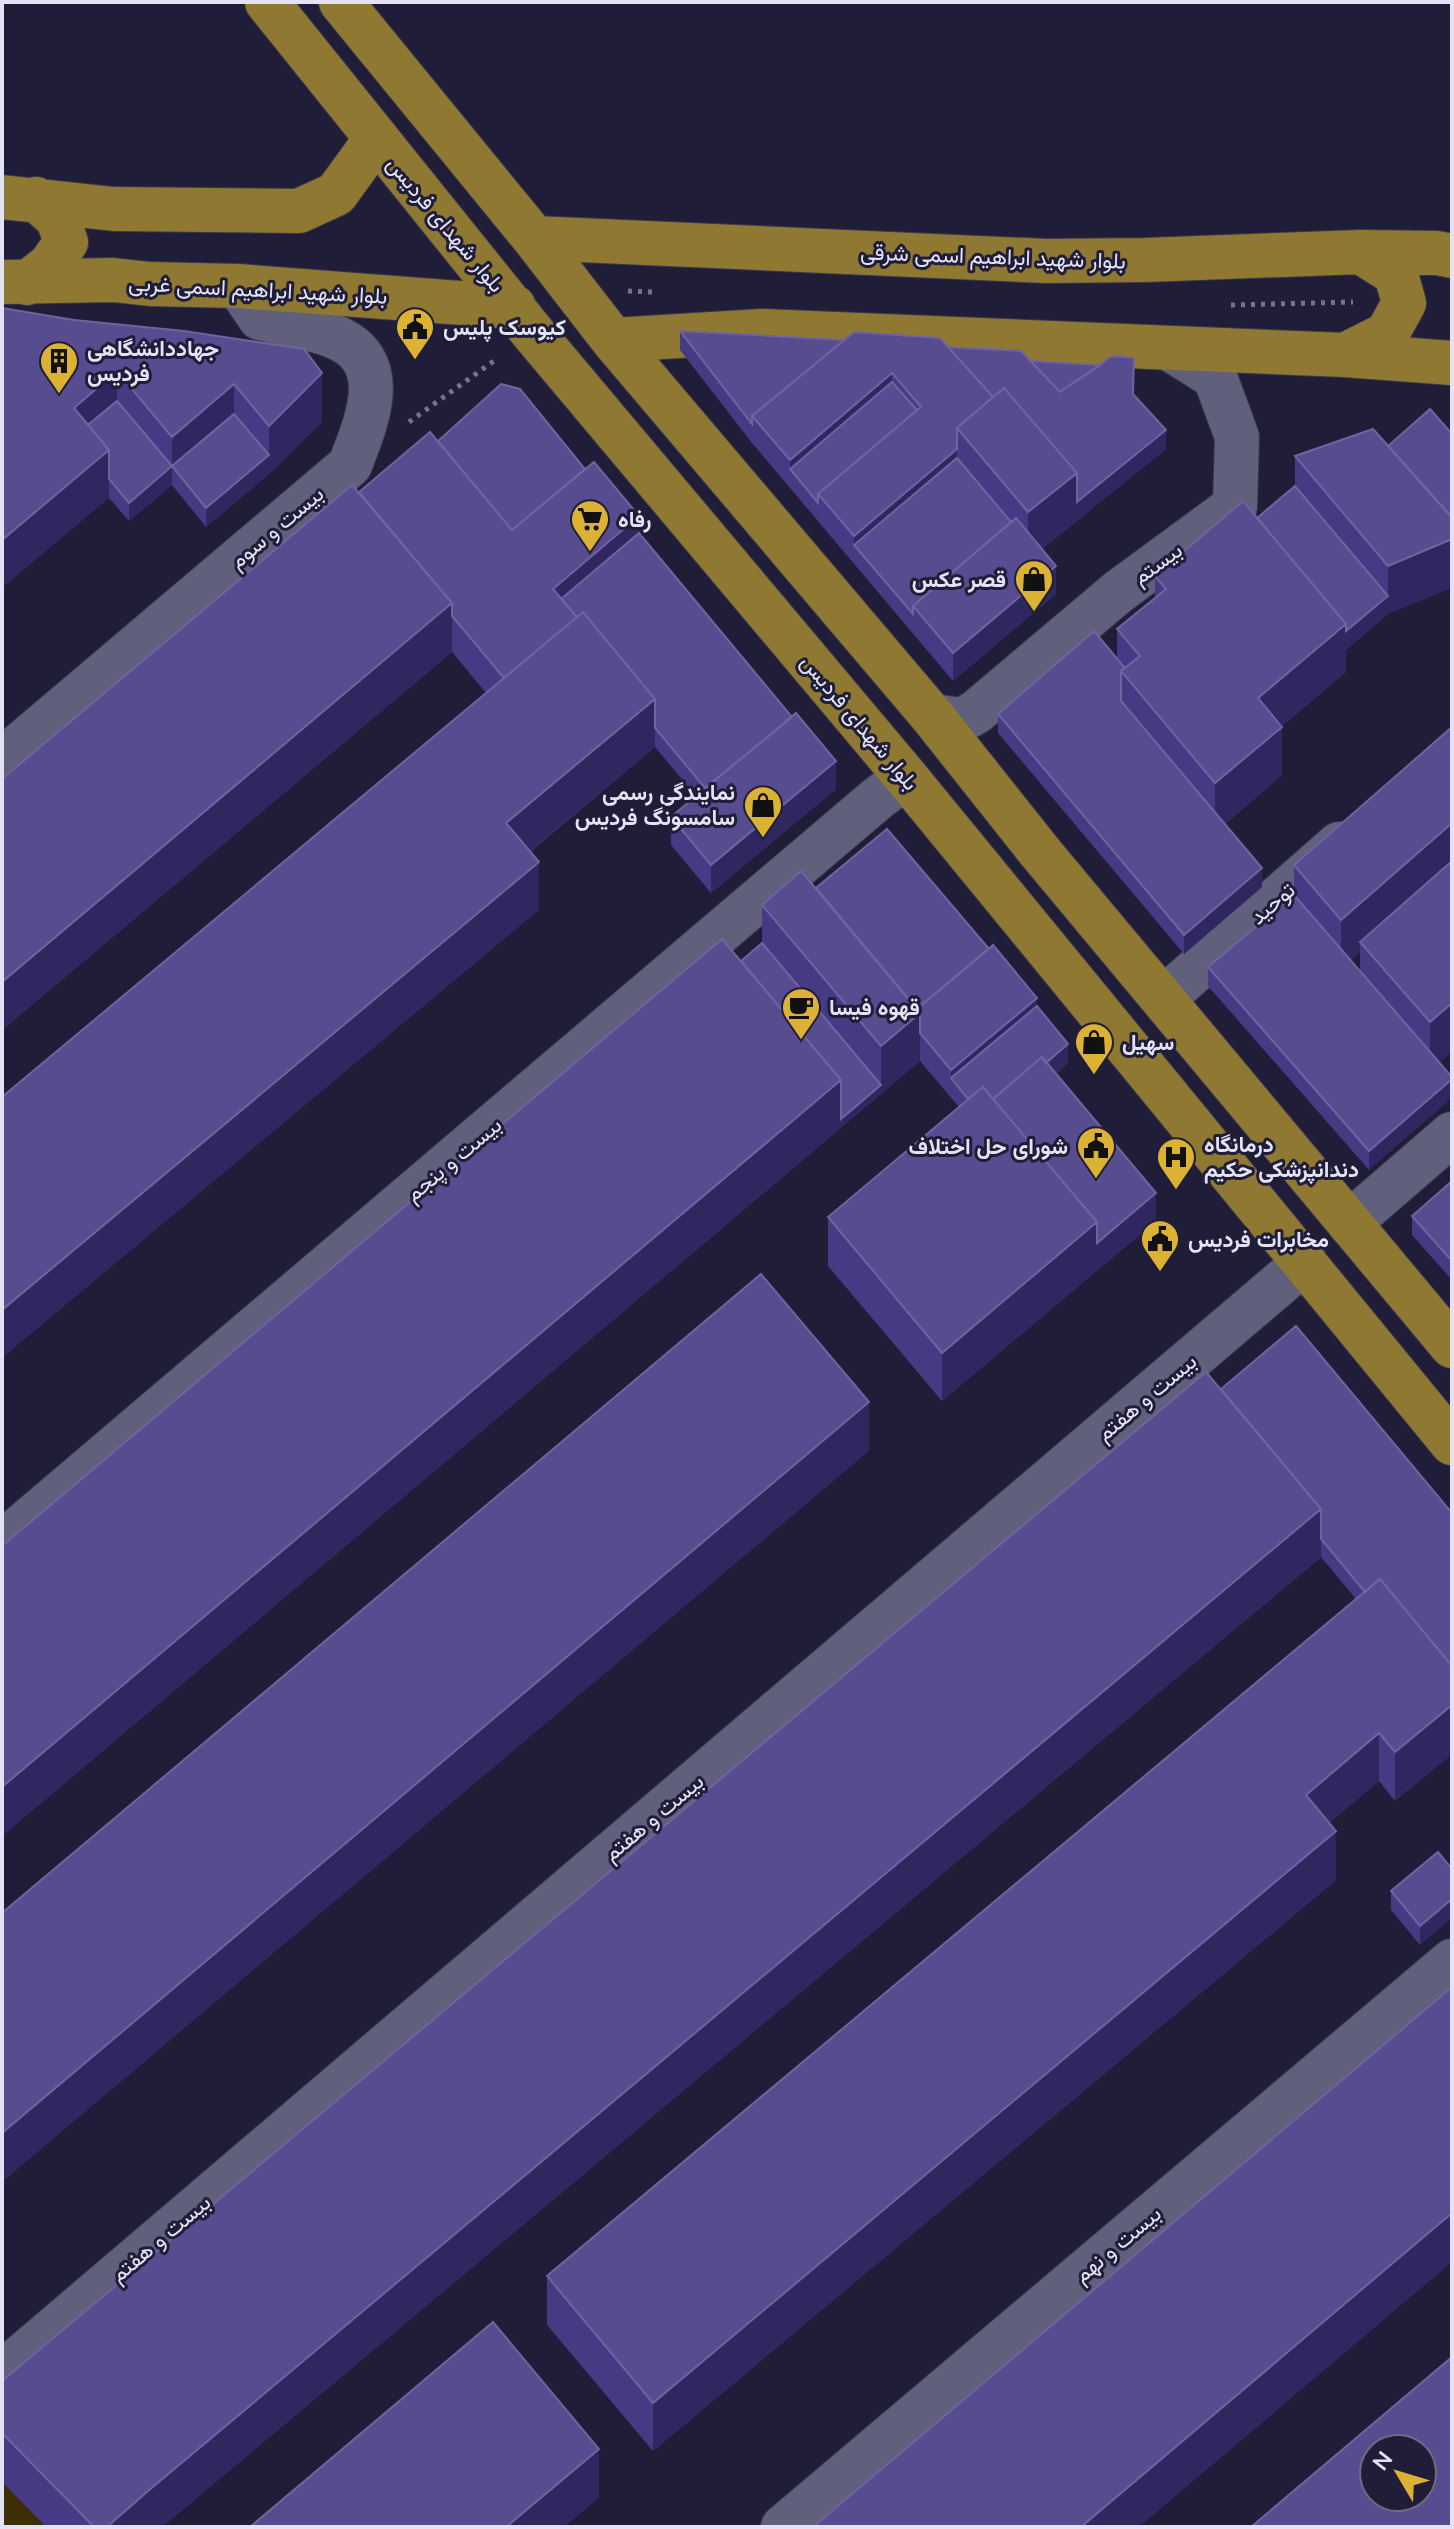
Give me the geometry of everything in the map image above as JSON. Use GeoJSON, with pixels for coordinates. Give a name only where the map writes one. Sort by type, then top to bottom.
{"type":"FeatureCollection","features":[{"type":"Feature","properties":{"kind":"main road","name":"بلوار شهدای فردیس"},"geometry":{"type":"LineString","coordinates":[[267,2],[524,320],[906,777],[1452,1443]]}},
{"type":"Feature","properties":{"kind":"main road"},"geometry":{"type":"LineString","coordinates":[[341,2],[534,238],[613,340],[932,716],[1040,852],[1452,1346]]}},
{"type":"Feature","properties":{"kind":"main road"},"geometry":{"type":"LineString","coordinates":[[19,198],[114,209],[299,211],[336,194],[376,139]]}},
{"type":"Feature","properties":{"kind":"main road"},"geometry":{"type":"LineString","coordinates":[[15,283],[50,265],[66,242],[58,219],[19,198]]}},
{"type":"Feature","properties":{"kind":"main road"},"geometry":{"type":"LineString","coordinates":[[113,280],[90,268],[90,244],[98,222],[114,209]]}},
{"type":"Feature","properties":{"kind":"main road","name":"بلوار شهید ابراهیم اسمی شرقی"},"geometry":{"type":"LineString","coordinates":[[534,238],[1047,261],[1361,252],[1452,256]]}},
{"type":"Feature","properties":{"kind":"main road"},"geometry":{"type":"LineString","coordinates":[[1345,355],[1387,334],[1404,303],[1396,274],[1361,252]]}},
{"type":"Feature","properties":{"kind":"main road","name":"بلوار شهید ابراهیم اسمی غربی"},"geometry":{"type":"LineString","coordinates":[[15,283],[113,280],[238,286],[524,320]]}},
{"type":"Feature","properties":{"kind":"main road"},"geometry":{"type":"LineString","coordinates":[[613,340],[762,331],[1345,355],[1452,363]]}},
{"type":"Feature","properties":{"kind":"street","name":"بیست و سوم"},"geometry":{"type":"LineString","coordinates":[[2,760],[350,465],[365,424],[371,395],[368,366],[354,349],[334,336],[260,318],[238,286]]}},
{"type":"Feature","properties":{"kind":"street","name":"بیستم"},"geometry":{"type":"LineString","coordinates":[[932,716],[962,720],[976,712],[1118,592],[1235,506],[1237,437],[1215,377],[1170,349]]}},
{"type":"Feature","properties":{"kind":"street","name":"بیست و پنجم"},"geometry":{"type":"LineString","coordinates":[[2,1543],[906,777]]}},
{"type":"Feature","properties":{"kind":"street","name":"توحید"},"geometry":{"type":"LineString","coordinates":[[1164,998],[1369,818]]}},
{"type":"Feature","properties":{"kind":"street"},"geometry":{"type":"LineString","coordinates":[[1349,1223],[1452,1134]]}},
{"type":"Feature","properties":{"kind":"street","name":"بیست و هفتم"},"geometry":{"type":"LineString","coordinates":[[2,2373],[1305,1262]]}},
{"type":"Feature","properties":{"kind":"street","name":"بیست و نهم"},"geometry":{"type":"LineString","coordinates":[[783,2527],[1452,1961]]}},
{"type":"Feature","properties":{"kind":"path"},"geometry":{"type":"LineString","coordinates":[[401,427],[524,320]]}},
{"type":"Feature","properties":{"kind":"shaded area"},"geometry":{"type":"Polygon","coordinates":[[[2,2482],[46,2527],[2,2527],[2,2482]]]}},
{"type":"Feature","properties":{"kind":"building"},"geometry":{"type":"Polygon","coordinates":[[[2,308],[304,349],[322,373],[269,426],[234,384],[172,437],[117,371],[74,408],[109,450],[2,540],[2,308]]]}},
{"type":"Feature","properties":{"kind":"building"},"geometry":{"type":"Polygon","coordinates":[[[680,331],[844,340],[752,416],[752,424],[680,331]]]}},
{"type":"Feature","properties":{"kind":"building"},"geometry":{"type":"Polygon","coordinates":[[[854,332],[940,338],[993,397],[957,428],[957,449],[854,536],[818,494],[921,407],[892,373],[790,460],[752,416],[854,332]]]}},
{"type":"Feature","properties":{"kind":"building"},"geometry":{"type":"Polygon","coordinates":[[[948,347],[1021,351],[1060,392],[1112,356],[1134,358],[1133,394],[1166,430],[1077,502],[1077,473],[1004,388],[993,397],[948,347]]]}},
{"type":"Feature","properties":{"kind":"building"},"geometry":{"type":"Polygon","coordinates":[[[1030,361],[1100,365],[1060,392],[1030,361]]]}},
{"type":"Feature","properties":{"kind":"building"},"geometry":{"type":"Polygon","coordinates":[[[892,382],[917,410],[818,494],[818,503],[790,469],[892,382]]]}},
{"type":"Feature","properties":{"kind":"building"},"geometry":{"type":"Polygon","coordinates":[[[501,384],[520,389],[585,469],[512,530],[438,441],[501,384]]]}},
{"type":"Feature","properties":{"kind":"building"},"geometry":{"type":"Polygon","coordinates":[[[1004,388],[1077,473],[1028,512],[957,428],[1004,388]]]}},
{"type":"Feature","properties":{"kind":"building"},"geometry":{"type":"Polygon","coordinates":[[[117,401],[172,466],[129,503],[109,479],[109,450],[88,425],[117,401]]]}},
{"type":"Feature","properties":{"kind":"building"},"geometry":{"type":"Polygon","coordinates":[[[1430,409],[1452,434],[1452,518],[1388,446],[1430,409]]]}},
{"type":"Feature","properties":{"kind":"building"},"geometry":{"type":"Polygon","coordinates":[[[234,414],[269,455],[206,508],[172,466],[234,414]]]}},
{"type":"Feature","properties":{"kind":"building"},"geometry":{"type":"Polygon","coordinates":[[[1373,429],[1452,517],[1452,539],[1388,566],[1295,456],[1373,429]]]}},
{"type":"Feature","properties":{"kind":"building"},"geometry":{"type":"Polygon","coordinates":[[[430,432],[512,530],[594,462],[639,516],[553,589],[577,617],[504,678],[452,616],[452,603],[359,492],[430,432]]]}},
{"type":"Feature","properties":{"kind":"building"},"geometry":{"type":"Polygon","coordinates":[[[957,458],[1011,522],[913,606],[913,614],[854,545],[957,458]]]}},
{"type":"Feature","properties":{"kind":"building"},"geometry":{"type":"Polygon","coordinates":[[[352,485],[452,603],[2,982],[2,779],[352,485]]]}},
{"type":"Feature","properties":{"kind":"building"},"geometry":{"type":"Polygon","coordinates":[[[1295,486],[1388,596],[1346,631],[1346,624],[1257,518],[1295,486]]]}},
{"type":"Feature","properties":{"kind":"building"},"geometry":{"type":"Polygon","coordinates":[[[1243,501],[1346,624],[1258,698],[1282,727],[1215,783],[1121,671],[1140,656],[1117,629],[1166,589],[1155,576],[1243,501]]]}},
{"type":"Feature","properties":{"kind":"building"},"geometry":{"type":"Polygon","coordinates":[[[1016,518],[1056,566],[953,653],[913,606],[1016,518]]]}},
{"type":"Feature","properties":{"kind":"building"},"geometry":{"type":"Polygon","coordinates":[[[639,533],[792,717],[705,788],[655,728],[655,699],[583,612],[577,617],[561,599],[639,533]]]}},
{"type":"Feature","properties":{"kind":"building"},"geometry":{"type":"Polygon","coordinates":[[[583,612],[655,699],[506,823],[539,862],[2,1310],[2,1097],[583,612]]]}},
{"type":"Feature","properties":{"kind":"building"},"geometry":{"type":"Polygon","coordinates":[[[1094,631],[1125,668],[1121,671],[1121,701],[1262,868],[1184,935],[998,714],[1094,631]]]}},
{"type":"Feature","properties":{"kind":"building"},"geometry":{"type":"Polygon","coordinates":[[[796,713],[836,761],[711,865],[671,817],[796,713]]]}},
{"type":"Feature","properties":{"kind":"building"},"geometry":{"type":"Polygon","coordinates":[[[1452,727],[1452,823],[1341,920],[1294,865],[1452,727]]]}},
{"type":"Feature","properties":{"kind":"building"},"geometry":{"type":"Polygon","coordinates":[[[887,829],[989,949],[917,1009],[816,888],[887,829]]]}},
{"type":"Feature","properties":{"kind":"building"},"geometry":{"type":"Polygon","coordinates":[[[1452,861],[1452,1003],[1430,1022],[1360,942],[1452,861]]]}},
{"type":"Feature","properties":{"kind":"building"},"geometry":{"type":"Polygon","coordinates":[[[801,871],[920,1013],[881,1046],[762,905],[801,871]]]}},
{"type":"Feature","properties":{"kind":"building"},"geometry":{"type":"Polygon","coordinates":[[[1294,895],[1452,1077],[1369,1151],[1208,967],[1294,895]]]}},
{"type":"Feature","properties":{"kind":"building"},"geometry":{"type":"Polygon","coordinates":[[[722,939],[841,1080],[2,1787],[2,1546],[722,939]]]}},
{"type":"Feature","properties":{"kind":"building"},"geometry":{"type":"Polygon","coordinates":[[[762,943],[881,1085],[841,1119],[841,1080],[741,961],[762,943]]]}},
{"type":"Feature","properties":{"kind":"building"},"geometry":{"type":"Polygon","coordinates":[[[993,945],[1037,998],[951,1070],[920,1033],[920,1013],[917,1009],[993,945]]]}},
{"type":"Feature","properties":{"kind":"building"},"geometry":{"type":"Polygon","coordinates":[[[1037,1006],[1068,1044],[1046,1063],[1042,1057],[993,1099],[983,1087],[968,1099],[951,1078],[1037,1006]]]}},
{"type":"Feature","properties":{"kind":"building"},"geometry":{"type":"Polygon","coordinates":[[[1042,1057],[1156,1193],[1097,1243],[1097,1222],[993,1099],[1042,1057]]]}},
{"type":"Feature","properties":{"kind":"building"},"geometry":{"type":"Polygon","coordinates":[[[983,1087],[1097,1222],[942,1353],[828,1217],[983,1087]]]}},
{"type":"Feature","properties":{"kind":"building"},"geometry":{"type":"Polygon","coordinates":[[[1452,1181],[1452,1261],[1412,1216],[1452,1181]]]}},
{"type":"Feature","properties":{"kind":"building"},"geometry":{"type":"Polygon","coordinates":[[[761,1274],[869,1402],[2,2133],[2,1913],[761,1274]]]}},
{"type":"Feature","properties":{"kind":"building"},"geometry":{"type":"Polygon","coordinates":[[[1296,1326],[1452,1513],[1452,1666],[1380,1579],[1365,1592],[1321,1539],[1321,1509],[1221,1389],[1296,1326]]]}},
{"type":"Feature","properties":{"kind":"building"},"geometry":{"type":"Polygon","coordinates":[[[1206,1372],[1321,1509],[107,2527],[94,2527],[2,2433],[2,2381],[1206,1372]]]}},
{"type":"Feature","properties":{"kind":"building"},"geometry":{"type":"Polygon","coordinates":[[[1380,1579],[1452,1666],[1452,1705],[1395,1752],[1379,1733],[1306,1795],[1336,1831],[653,2403],[547,2276],[1380,1579]]]}},
{"type":"Feature","properties":{"kind":"building"},"geometry":{"type":"Polygon","coordinates":[[[1438,1852],[1452,1869],[1452,1899],[1420,1926],[1391,1891],[1438,1852]]]}},
{"type":"Feature","properties":{"kind":"building"},"geometry":{"type":"Polygon","coordinates":[[[1452,1987],[1452,2213],[1081,2527],[813,2527],[1452,1987]]]}},
{"type":"Feature","properties":{"kind":"building"},"geometry":{"type":"Polygon","coordinates":[[[493,2322],[599,2449],[506,2527],[250,2527],[493,2322]]]}},
{"type":"Feature","properties":{"kind":"building"},"geometry":{"type":"Polygon","coordinates":[[[1452,2357],[1452,2527],[1251,2527],[1358,2437],[1358,2513],[1438,2513],[1438,2433],[1362,2433],[1452,2357]]]}},
{"type":"Feature","properties":{"kind":"place","name":"کیوسک پلیس"},"geometry":{"type":"Point","coordinates":[415,361]}},
{"type":"Feature","properties":{"kind":"place","name":"جهاددانشگاهی فردیس"},"geometry":{"type":"Point","coordinates":[59,395]}},
{"type":"Feature","properties":{"kind":"place","name":"رفاه"},"geometry":{"type":"Point","coordinates":[590,553]}},
{"type":"Feature","properties":{"kind":"place","name":"قصر عکس"},"geometry":{"type":"Point","coordinates":[1034,613]}},
{"type":"Feature","properties":{"kind":"place","name":"نمایندگی رسمی سامسونگ فردیس"},"geometry":{"type":"Point","coordinates":[763,839]}},
{"type":"Feature","properties":{"kind":"place","name":"قهوه فیسا"},"geometry":{"type":"Point","coordinates":[801,1041]}},
{"type":"Feature","properties":{"kind":"place","name":"سهیل"},"geometry":{"type":"Point","coordinates":[1094,1076]}},
{"type":"Feature","properties":{"kind":"place","name":"شورای حل اختلاف"},"geometry":{"type":"Point","coordinates":[1096,1180]}},
{"type":"Feature","properties":{"kind":"place","name":"درمانگاه دندانپزشکی حکیم"},"geometry":{"type":"Point","coordinates":[1176,1191]}},
{"type":"Feature","properties":{"kind":"place","name":"مخابرات فردیس"},"geometry":{"type":"Point","coordinates":[1160,1273]}}]}
